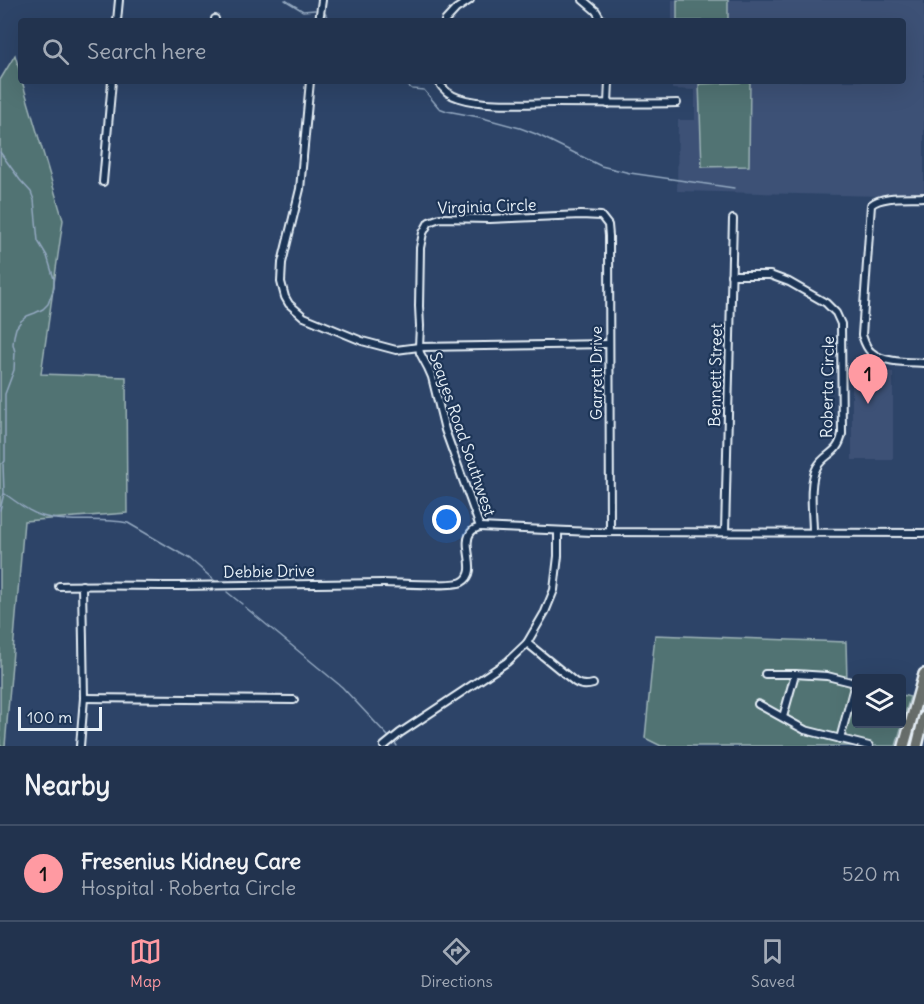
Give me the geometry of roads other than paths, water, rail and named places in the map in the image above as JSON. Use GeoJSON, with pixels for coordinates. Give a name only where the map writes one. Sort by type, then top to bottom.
{"type":"FeatureCollection","features":[{"type":"Feature","properties":{"kind":"main road"},"geometry":{"type":"LineString","coordinates":[[904,746],[924,674]]}},
{"type":"Feature","properties":{"kind":"main road"},"geometry":{"type":"LineString","coordinates":[[917,746],[924,717]]}},
{"type":"Feature","properties":{"kind":"street"},"geometry":{"type":"LineString","coordinates":[[117,18],[119,0]]}},
{"type":"Feature","properties":{"kind":"street"},"geometry":{"type":"LineString","coordinates":[[319,18],[322,0]]}},
{"type":"Feature","properties":{"kind":"street"},"geometry":{"type":"LineString","coordinates":[[448,18],[456,9],[470,0]]}},
{"type":"Feature","properties":{"kind":"street"},"geometry":{"type":"LineString","coordinates":[[583,0],[600,18]]}},
{"type":"Feature","properties":{"kind":"street"},"geometry":{"type":"LineString","coordinates":[[103,182],[112,84]]}},
{"type":"Feature","properties":{"kind":"street","name":"Seayes Road Southwest"},"geometry":{"type":"LineString","coordinates":[[310,84],[300,189],[282,263],[281,282],[285,297],[288,304],[304,317],[362,341],[396,350],[419,347],[432,377],[445,430],[480,527],[610,532],[924,533]]}},
{"type":"Feature","properties":{"kind":"street"},"geometry":{"type":"LineString","coordinates":[[440,84],[451,95],[473,101],[678,104]]}},
{"type":"Feature","properties":{"kind":"street"},"geometry":{"type":"LineString","coordinates":[[608,104],[609,84]]}},
{"type":"Feature","properties":{"kind":"street"},"geometry":{"type":"LineString","coordinates":[[924,197],[877,200],[871,205],[862,335],[872,353],[881,358],[924,363]]}},
{"type":"Feature","properties":{"kind":"street","name":"Virginia Circle"},"geometry":{"type":"LineString","coordinates":[[419,347],[420,248],[423,233],[429,222],[440,218],[601,216]]}},
{"type":"Feature","properties":{"kind":"street","name":"Garrett Drive"},"geometry":{"type":"LineString","coordinates":[[601,216],[608,225],[609,236],[610,532]]}},
{"type":"Feature","properties":{"kind":"street","name":"Bennett Street"},"geometry":{"type":"LineString","coordinates":[[725,532],[733,219]]}},
{"type":"Feature","properties":{"kind":"street","name":"Roberta Circle"},"geometry":{"type":"LineString","coordinates":[[731,274],[770,275],[789,282],[826,303],[837,313],[841,324],[842,434],[838,447],[819,464],[814,474],[813,532]]}},
{"type":"Feature","properties":{"kind":"street"},"geometry":{"type":"LineString","coordinates":[[419,347],[609,344]]}},
{"type":"Feature","properties":{"kind":"street","name":"Debbie Drive"},"geometry":{"type":"LineString","coordinates":[[59,586],[452,584],[466,579],[470,568],[469,537],[472,531],[480,527]]}},
{"type":"Feature","properties":{"kind":"street"},"geometry":{"type":"LineString","coordinates":[[384,746],[507,662],[527,643],[540,622],[554,590],[558,531]]}},
{"type":"Feature","properties":{"kind":"street"},"geometry":{"type":"LineString","coordinates":[[80,746],[84,698],[82,585]]}},
{"type":"Feature","properties":{"kind":"street"},"geometry":{"type":"LineString","coordinates":[[527,643],[575,682],[587,686],[593,684]]}},
{"type":"Feature","properties":{"kind":"street"},"geometry":{"type":"LineString","coordinates":[[765,674],[827,676],[855,683],[840,739]]}},
{"type":"Feature","properties":{"kind":"street"},"geometry":{"type":"LineString","coordinates":[[783,717],[795,674]]}},
{"type":"Feature","properties":{"kind":"street"},"geometry":{"type":"LineString","coordinates":[[84,698],[294,700]]}},
{"type":"Feature","properties":{"kind":"street"},"geometry":{"type":"LineString","coordinates":[[758,704],[805,730],[869,746]]}},
{"type":"Feature","properties":{"kind":"waterway"},"geometry":{"type":"LineString","coordinates":[[285,0],[303,11],[315,10]]}},
{"type":"Feature","properties":{"kind":"waterway"},"geometry":{"type":"LineString","coordinates":[[325,13],[328,18]]}},
{"type":"Feature","properties":{"kind":"waterway"},"geometry":{"type":"LineString","coordinates":[[406,84],[412,89],[424,90],[439,108],[520,128],[601,166],[630,173],[734,188]]}},
{"type":"Feature","properties":{"kind":"waterway"},"geometry":{"type":"LineString","coordinates":[[0,152],[31,192],[34,200],[38,241],[47,256],[54,279],[54,288],[48,304],[21,321],[14,336],[14,370],[5,394],[4,493],[0,510]]}},
{"type":"Feature","properties":{"kind":"waterway"},"geometry":{"type":"LineString","coordinates":[[5,494],[42,516],[63,520],[107,520],[128,523],[190,559],[215,581]]}},
{"type":"Feature","properties":{"kind":"waterway"},"geometry":{"type":"LineString","coordinates":[[227,592],[242,604]]}},
{"type":"Feature","properties":{"kind":"waterway"},"geometry":{"type":"LineString","coordinates":[[245,607],[342,687],[388,736]]}},
{"type":"Feature","properties":{"kind":"place","name":"Fresenius Kidney Care"},"geometry":{"type":"Point","coordinates":[868,404]}}]}
